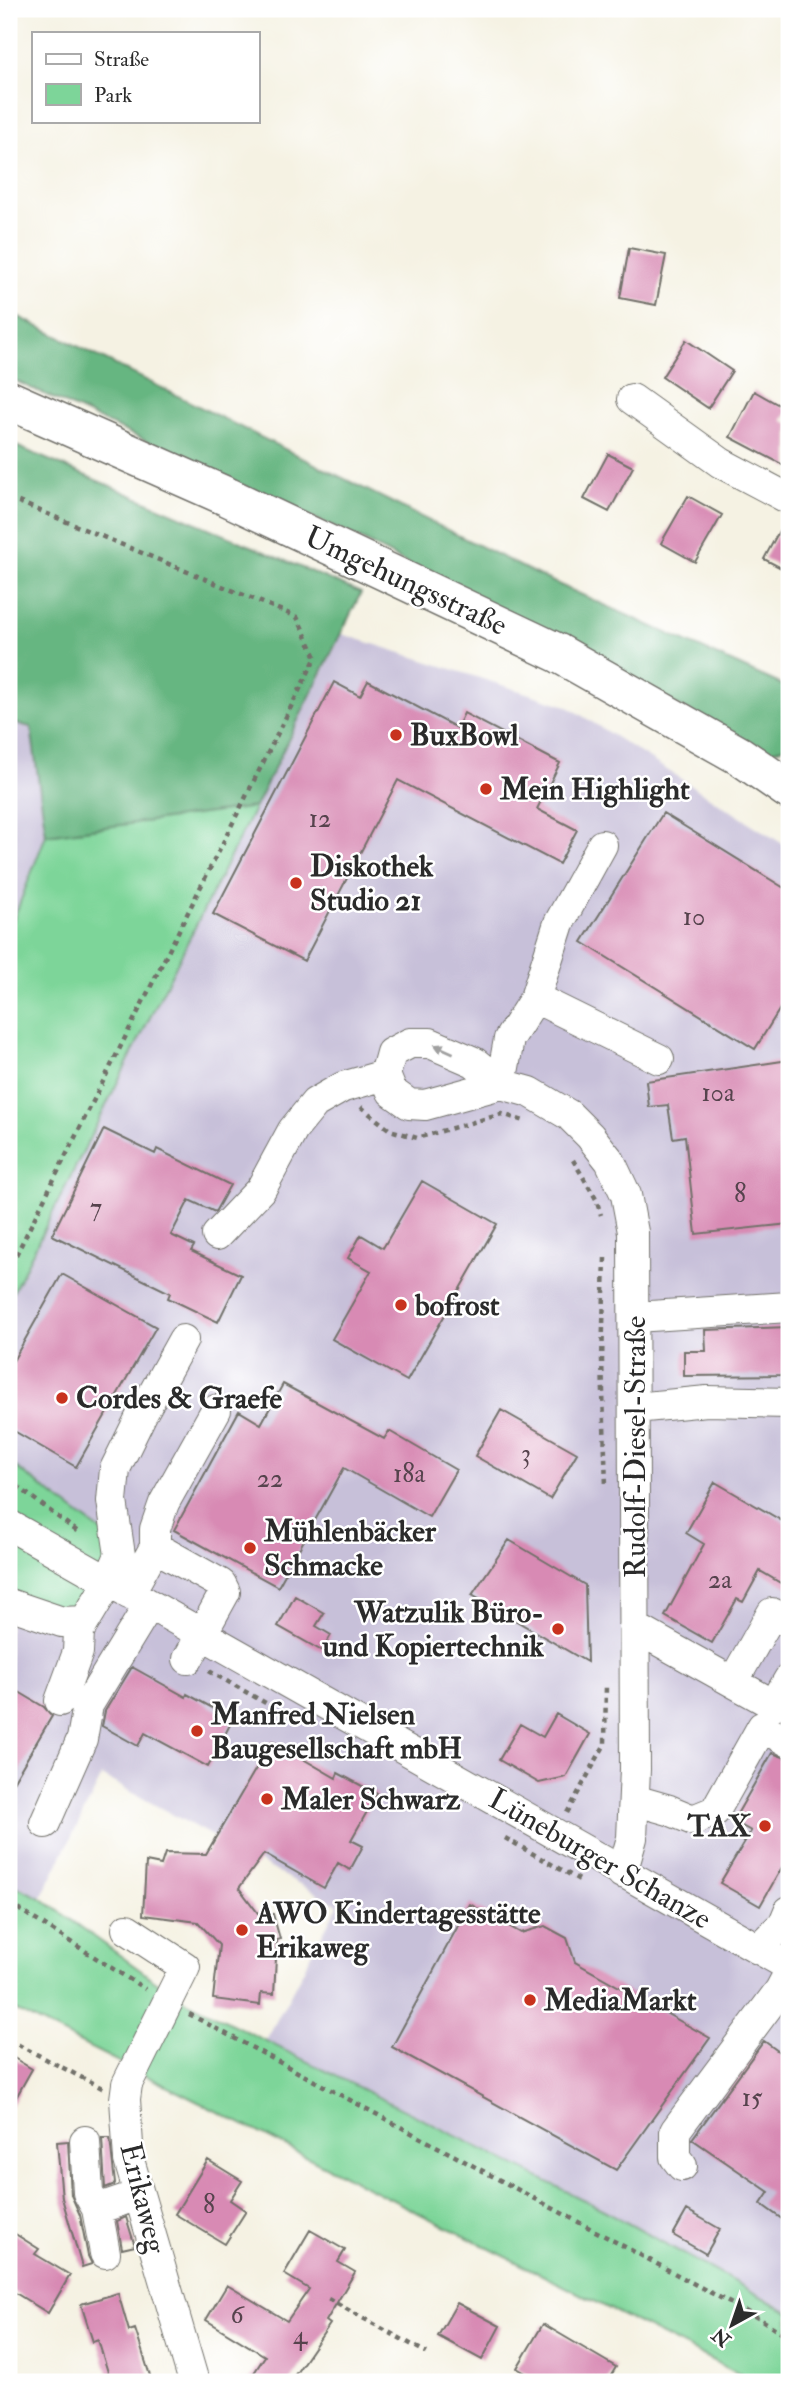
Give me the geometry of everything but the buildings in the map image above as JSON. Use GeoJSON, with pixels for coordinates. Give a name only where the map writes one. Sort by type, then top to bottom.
{"type":"FeatureCollection","features":[{"type":"Feature","properties":{"kind":"main road","name":"Umgehungsstraße"},"geometry":{"type":"LineString","coordinates":[[9,400],[228,497],[558,653],[740,756],[789,790]]}},
{"type":"Feature","properties":{"kind":"street"},"geometry":{"type":"LineString","coordinates":[[632,399],[721,463],[789,499]]}},
{"type":"Feature","properties":{"kind":"street"},"geometry":{"type":"LineString","coordinates":[[217,1235],[261,1189],[303,1115],[315,1103],[343,1087],[385,1075],[392,1092],[409,1104],[425,1105],[502,1084],[509,1039],[535,998],[559,923],[602,845]]}},
{"type":"Feature","properties":{"kind":"street"},"geometry":{"type":"LineString","coordinates":[[535,998],[659,1059]]}},
{"type":"Feature","properties":{"kind":"street","name":"Rudolf-Diesel-Straße"},"geometry":{"type":"LineString","coordinates":[[385,1075],[391,1053],[410,1043],[430,1043],[474,1062],[502,1084],[530,1092],[569,1115],[610,1161],[626,1195],[634,1232],[634,1800],[632,1838],[622,1873]]}},
{"type":"Feature","properties":{"kind":"street"},"geometry":{"type":"LineString","coordinates":[[635,1317],[789,1307]]}},
{"type":"Feature","properties":{"kind":"street"},"geometry":{"type":"LineString","coordinates":[[129,1594],[112,1501],[115,1469],[183,1340]]}},
{"type":"Feature","properties":{"kind":"street"},"geometry":{"type":"LineString","coordinates":[[635,1408],[707,1401],[789,1403]]}},
{"type":"Feature","properties":{"kind":"street"},"geometry":{"type":"LineString","coordinates":[[71,1699],[155,1547],[155,1529],[164,1503],[216,1410]]}},
{"type":"Feature","properties":{"kind":"street","name":"Lüneburger Schanze"},"geometry":{"type":"LineString","coordinates":[[9,1525],[129,1594],[195,1647],[555,1833],[789,1966]]}},
{"type":"Feature","properties":{"kind":"street"},"geometry":{"type":"LineString","coordinates":[[155,1547],[221,1584],[225,1591],[195,1647]]}},
{"type":"Feature","properties":{"kind":"street"},"geometry":{"type":"LineString","coordinates":[[9,1604],[62,1622],[85,1621],[129,1594]]}},
{"type":"Feature","properties":{"kind":"street"},"geometry":{"type":"LineString","coordinates":[[733,1682],[772,1613],[789,1622]]}},
{"type":"Feature","properties":{"kind":"street"},"geometry":{"type":"LineString","coordinates":[[45,1822],[82,1739],[71,1699],[79,1632],[85,1621]]}},
{"type":"Feature","properties":{"kind":"street"},"geometry":{"type":"LineString","coordinates":[[634,1627],[774,1705],[789,1679]]}},
{"type":"Feature","properties":{"kind":"street"},"geometry":{"type":"LineString","coordinates":[[634,1800],[693,1820],[715,1811],[762,1727],[789,1742]]}},
{"type":"Feature","properties":{"kind":"street"},"geometry":{"type":"LineString","coordinates":[[758,1949],[784,1923],[789,1911]]}},
{"type":"Feature","properties":{"kind":"street","name":"Erikaweg"},"geometry":{"type":"LineString","coordinates":[[127,1929],[185,1967],[126,2092],[128,2160],[194,2382]]}},
{"type":"Feature","properties":{"kind":"street"},"geometry":{"type":"LineString","coordinates":[[682,2166],[675,2157],[676,2131],[780,1990],[789,1973]]}},
{"type":"Feature","properties":{"kind":"street"},"geometry":{"type":"LineString","coordinates":[[85,2141],[88,2193],[97,2209],[105,2253]]}},
{"type":"Feature","properties":{"kind":"street"},"geometry":{"type":"LineString","coordinates":[[97,2209],[138,2195]]}},
{"type":"Feature","properties":{"kind":"path"},"geometry":{"type":"LineString","coordinates":[[9,498],[297,617],[316,657],[9,1269]]}},
{"type":"Feature","properties":{"kind":"path"},"geometry":{"type":"LineString","coordinates":[[357,1085],[357,1097],[363,1109],[390,1130],[417,1138],[502,1114],[534,1124]]}},
{"type":"Feature","properties":{"kind":"path"},"geometry":{"type":"LineString","coordinates":[[568,1154],[596,1199],[602,1219]]}},
{"type":"Feature","properties":{"kind":"path"},"geometry":{"type":"LineString","coordinates":[[605,1255],[602,1360],[606,1494]]}},
{"type":"Feature","properties":{"kind":"path"},"geometry":{"type":"LineString","coordinates":[[9,1480],[87,1539]]}},
{"type":"Feature","properties":{"kind":"path"},"geometry":{"type":"LineString","coordinates":[[540,1859],[606,1744],[606,1678]]}},
{"type":"Feature","properties":{"kind":"path"},"geometry":{"type":"LineString","coordinates":[[9,1903],[168,2003],[789,2337]]}},
{"type":"Feature","properties":{"kind":"path"},"geometry":{"type":"LineString","coordinates":[[9,2040],[126,2092]]}},
{"type":"Feature","properties":{"kind":"path"},"geometry":{"type":"LineString","coordinates":[[328,2299],[427,2353]]}},
{"type":"Feature","properties":{"kind":"shaded area"},"geometry":{"type":"Polygon","coordinates":[[[342,634],[567,706],[789,848],[789,2312],[604,2210],[265,2042],[338,1905],[102,1776],[41,1898],[9,1883],[9,1595],[105,1534],[9,1462],[9,1300],[342,634]]]}},
{"type":"Feature","properties":{"kind":"shaded area"},"geometry":{"type":"Polygon","coordinates":[[[9,722],[31,727],[46,835],[9,931],[9,722]]]}},
{"type":"Feature","properties":{"kind":"green space"},"geometry":{"type":"Polygon","coordinates":[[[9,312],[540,576],[789,688],[789,745],[768,753],[364,541],[9,378],[9,312]]]}},
{"type":"Feature","properties":{"kind":"green space"},"geometry":{"type":"Polygon","coordinates":[[[9,443],[361,593],[255,807],[46,835],[31,727],[9,722],[9,443]]]}},
{"type":"Feature","properties":{"kind":"green space"},"geometry":{"type":"Polygon","coordinates":[[[255,807],[9,1300],[9,931],[46,835],[255,807]]]}},
{"type":"Feature","properties":{"kind":"green space"},"geometry":{"type":"Polygon","coordinates":[[[9,1462],[105,1534],[111,1557],[78,1605],[54,1613],[9,1595],[9,1462]]]}},
{"type":"Feature","properties":{"kind":"green space"},"geometry":{"type":"Polygon","coordinates":[[[9,1883],[41,1898],[176,1996],[604,2210],[789,2312],[789,2382],[755,2382],[9,2007],[9,1883]]]}},
{"type":"Feature","properties":{"kind":"place","name":"BuxBowl"},"geometry":{"type":"Point","coordinates":[396,735]}},
{"type":"Feature","properties":{"kind":"place","name":"Mein Highlight"},"geometry":{"type":"Point","coordinates":[486,789]}},
{"type":"Feature","properties":{"kind":"place","name":"Diskothek Studio 21"},"geometry":{"type":"Point","coordinates":[296,883]}},
{"type":"Feature","properties":{"kind":"place","name":"bofrost"},"geometry":{"type":"Point","coordinates":[401,1305]}},
{"type":"Feature","properties":{"kind":"place","name":"Cordes & Graefe"},"geometry":{"type":"Point","coordinates":[62,1398]}},
{"type":"Feature","properties":{"kind":"place","name":"Mühlenbäcker Schmacke"},"geometry":{"type":"Point","coordinates":[250,1548]}},
{"type":"Feature","properties":{"kind":"place","name":"Watzulik Büro- und Kopiertechnik"},"geometry":{"type":"Point","coordinates":[558,1629]}},
{"type":"Feature","properties":{"kind":"place","name":"Manfred Nielsen Baugesellschaft mbH"},"geometry":{"type":"Point","coordinates":[197,1731]}},
{"type":"Feature","properties":{"kind":"place","name":"Maler Schwarz"},"geometry":{"type":"Point","coordinates":[267,1799]}},
{"type":"Feature","properties":{"kind":"place","name":"TAX"},"geometry":{"type":"Point","coordinates":[765,1826]}},
{"type":"Feature","properties":{"kind":"place","name":"AWO Kindertagesstätte Erikaweg"},"geometry":{"type":"Point","coordinates":[242,1930]}},
{"type":"Feature","properties":{"kind":"place","name":"MediaMarkt"},"geometry":{"type":"Point","coordinates":[530,2000]}}]}
